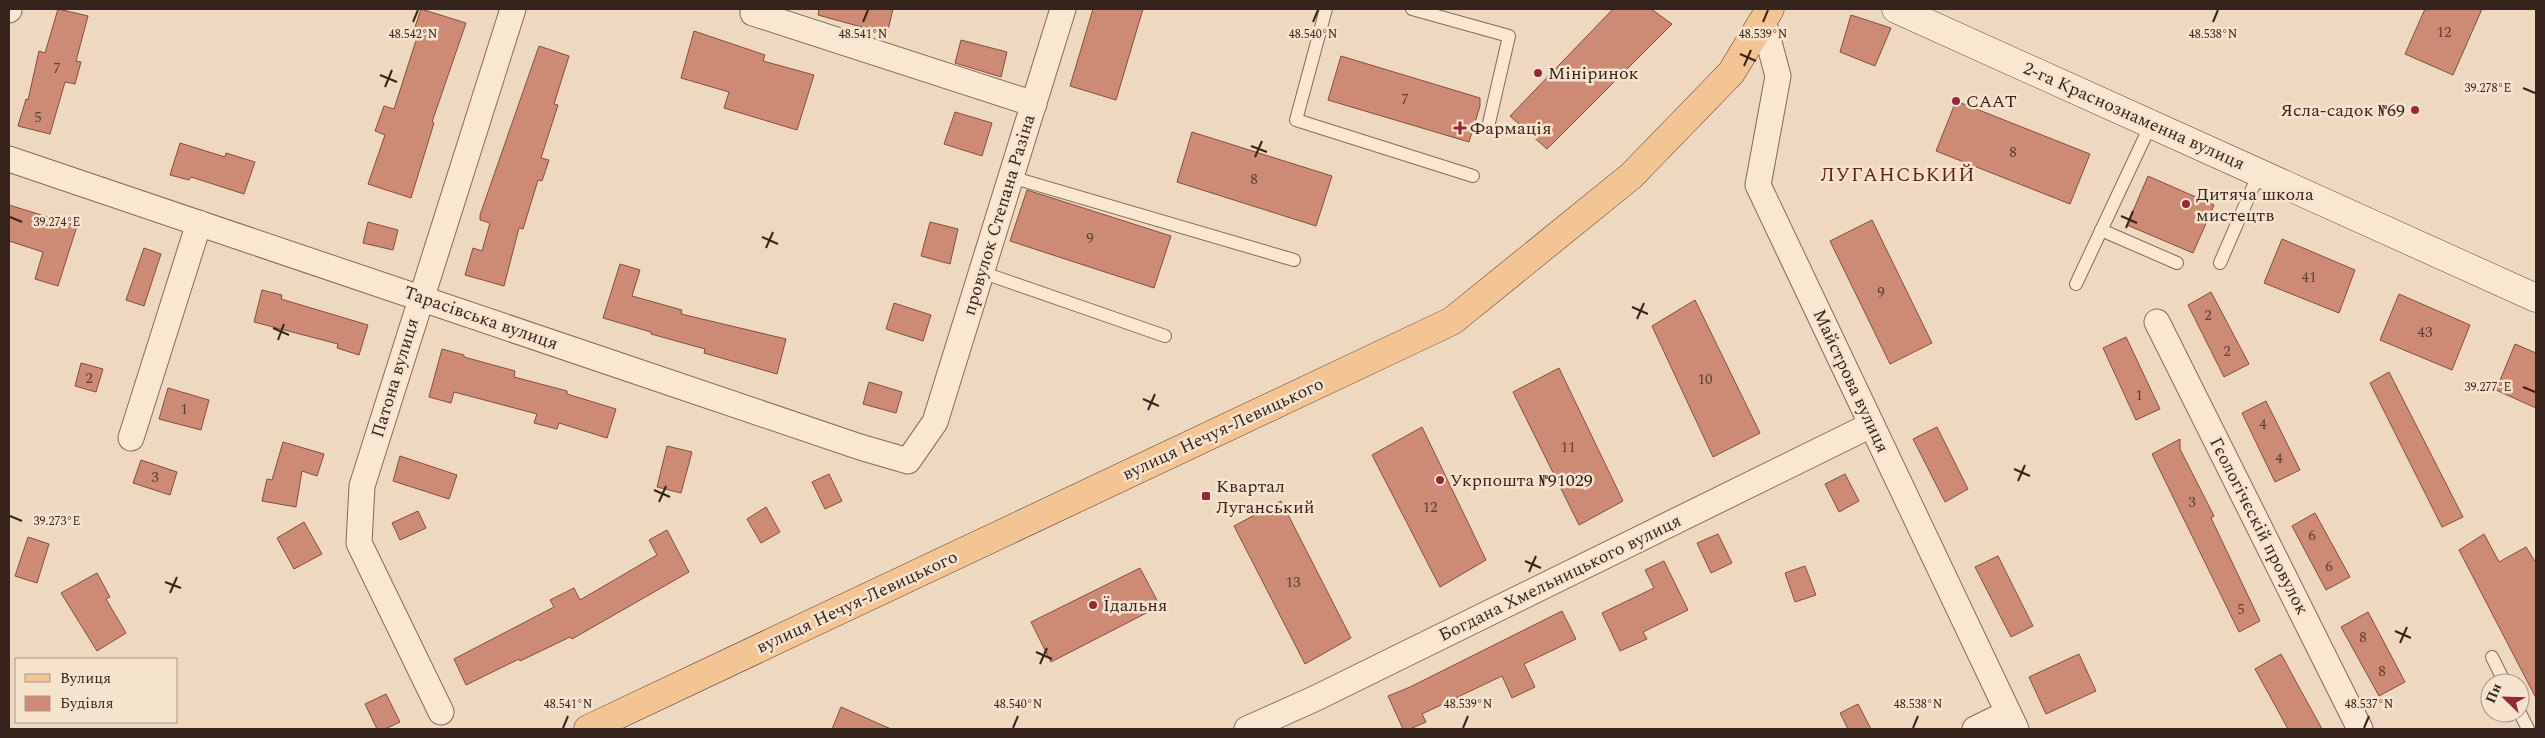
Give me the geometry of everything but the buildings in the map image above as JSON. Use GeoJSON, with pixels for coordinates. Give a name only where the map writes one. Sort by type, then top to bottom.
{"type":"FeatureCollection","features":[{"type":"Feature","properties":{"kind":"main road","name":"вулиця Нечуя-Левицького"},"geometry":{"type":"LineString","coordinates":[[588,729],[1452,321],[1631,176],[1731,73],[1766,14]]}},
{"type":"Feature","properties":{"kind":"street","name":"Патона вулиця"},"geometry":{"type":"LineString","coordinates":[[441,712],[358,544],[362,486],[513,9]]}},
{"type":"Feature","properties":{"kind":"street","name":"провулок Степана Разіна"},"geometry":{"type":"LineString","coordinates":[[934,422],[1063,9]]}},
{"type":"Feature","properties":{"kind":"street","name":"2-га Краснознаменна вулиця"},"geometry":{"type":"LineString","coordinates":[[1896,9],[2536,298]]}},
{"type":"Feature","properties":{"kind":"street"},"geometry":{"type":"LineString","coordinates":[[753,13],[1034,104]]}},
{"type":"Feature","properties":{"kind":"street","name":"Майстрова вулиця"},"geometry":{"type":"LineString","coordinates":[[1766,14],[1778,76],[1758,185],[2012,721]]}},
{"type":"Feature","properties":{"kind":"street","name":"Тарасівська вулиця"},"geometry":{"type":"LineString","coordinates":[[9,159],[850,444],[908,461],[934,422]]}},
{"type":"Feature","properties":{"kind":"street"},"geometry":{"type":"LineString","coordinates":[[131,438],[198,223]]}},
{"type":"Feature","properties":{"kind":"street","name":"Гєологічєскій провулок"},"geometry":{"type":"LineString","coordinates":[[2157,322],[2360,729]]}},
{"type":"Feature","properties":{"kind":"street","name":"Богдана Хмельницького вулиця"},"geometry":{"type":"LineString","coordinates":[[1247,729],[1314,699],[1871,425]]}},
{"type":"Feature","properties":{"kind":"street"},"geometry":{"type":"LineString","coordinates":[[1975,729],[2012,721]]}},
{"type":"Feature","properties":{"kind":"lane"},"geometry":{"type":"LineString","coordinates":[[1326,9],[1296,120],[1472,176]]}},
{"type":"Feature","properties":{"kind":"lane"},"geometry":{"type":"LineString","coordinates":[[1412,9],[1510,36],[1489,123]]}},
{"type":"Feature","properties":{"kind":"lane"},"geometry":{"type":"LineString","coordinates":[[2076,284],[2151,124]]}},
{"type":"Feature","properties":{"kind":"lane"},"geometry":{"type":"LineString","coordinates":[[2220,263],[2259,173]]}},
{"type":"Feature","properties":{"kind":"lane"},"geometry":{"type":"LineString","coordinates":[[1011,177],[1294,260]]}},
{"type":"Feature","properties":{"kind":"lane"},"geometry":{"type":"LineString","coordinates":[[2101,230],[2177,263]]}},
{"type":"Feature","properties":{"kind":"lane"},"geometry":{"type":"LineString","coordinates":[[982,272],[1165,336]]}},
{"type":"Feature","properties":{"kind":"lane"},"geometry":{"type":"LineString","coordinates":[[2492,657],[2500,673]]}},
{"type":"Feature","properties":{"kind":"place","name":"Мініринок"},"geometry":{"type":"Point","coordinates":[1538,73]}},
{"type":"Feature","properties":{"kind":"place","name":"СААТ"},"geometry":{"type":"Point","coordinates":[1956,101]}},
{"type":"Feature","properties":{"kind":"place","name":"Ясла-садок №69"},"geometry":{"type":"Point","coordinates":[2415,110]}},
{"type":"Feature","properties":{"kind":"place","name":"Фармація"},"geometry":{"type":"Point","coordinates":[1460,128]}},
{"type":"Feature","properties":{"kind":"place","name":"Дитяча школа мистецтв"},"geometry":{"type":"Point","coordinates":[2186,204]}},
{"type":"Feature","properties":{"kind":"place","name":"Укрпошта №91029"},"geometry":{"type":"Point","coordinates":[1440,480]}},
{"type":"Feature","properties":{"kind":"place","name":"Квартал Луганський"},"geometry":{"type":"Point","coordinates":[1206,496]}},
{"type":"Feature","properties":{"kind":"place","name":"Їдальня"},"geometry":{"type":"Point","coordinates":[1093,605]}},
{"type":"Feature","properties":{"kind":"district","name":"ЛУГАНСЬКИЙ"},"geometry":{"type":"Point","coordinates":[1898,175]}}]}
